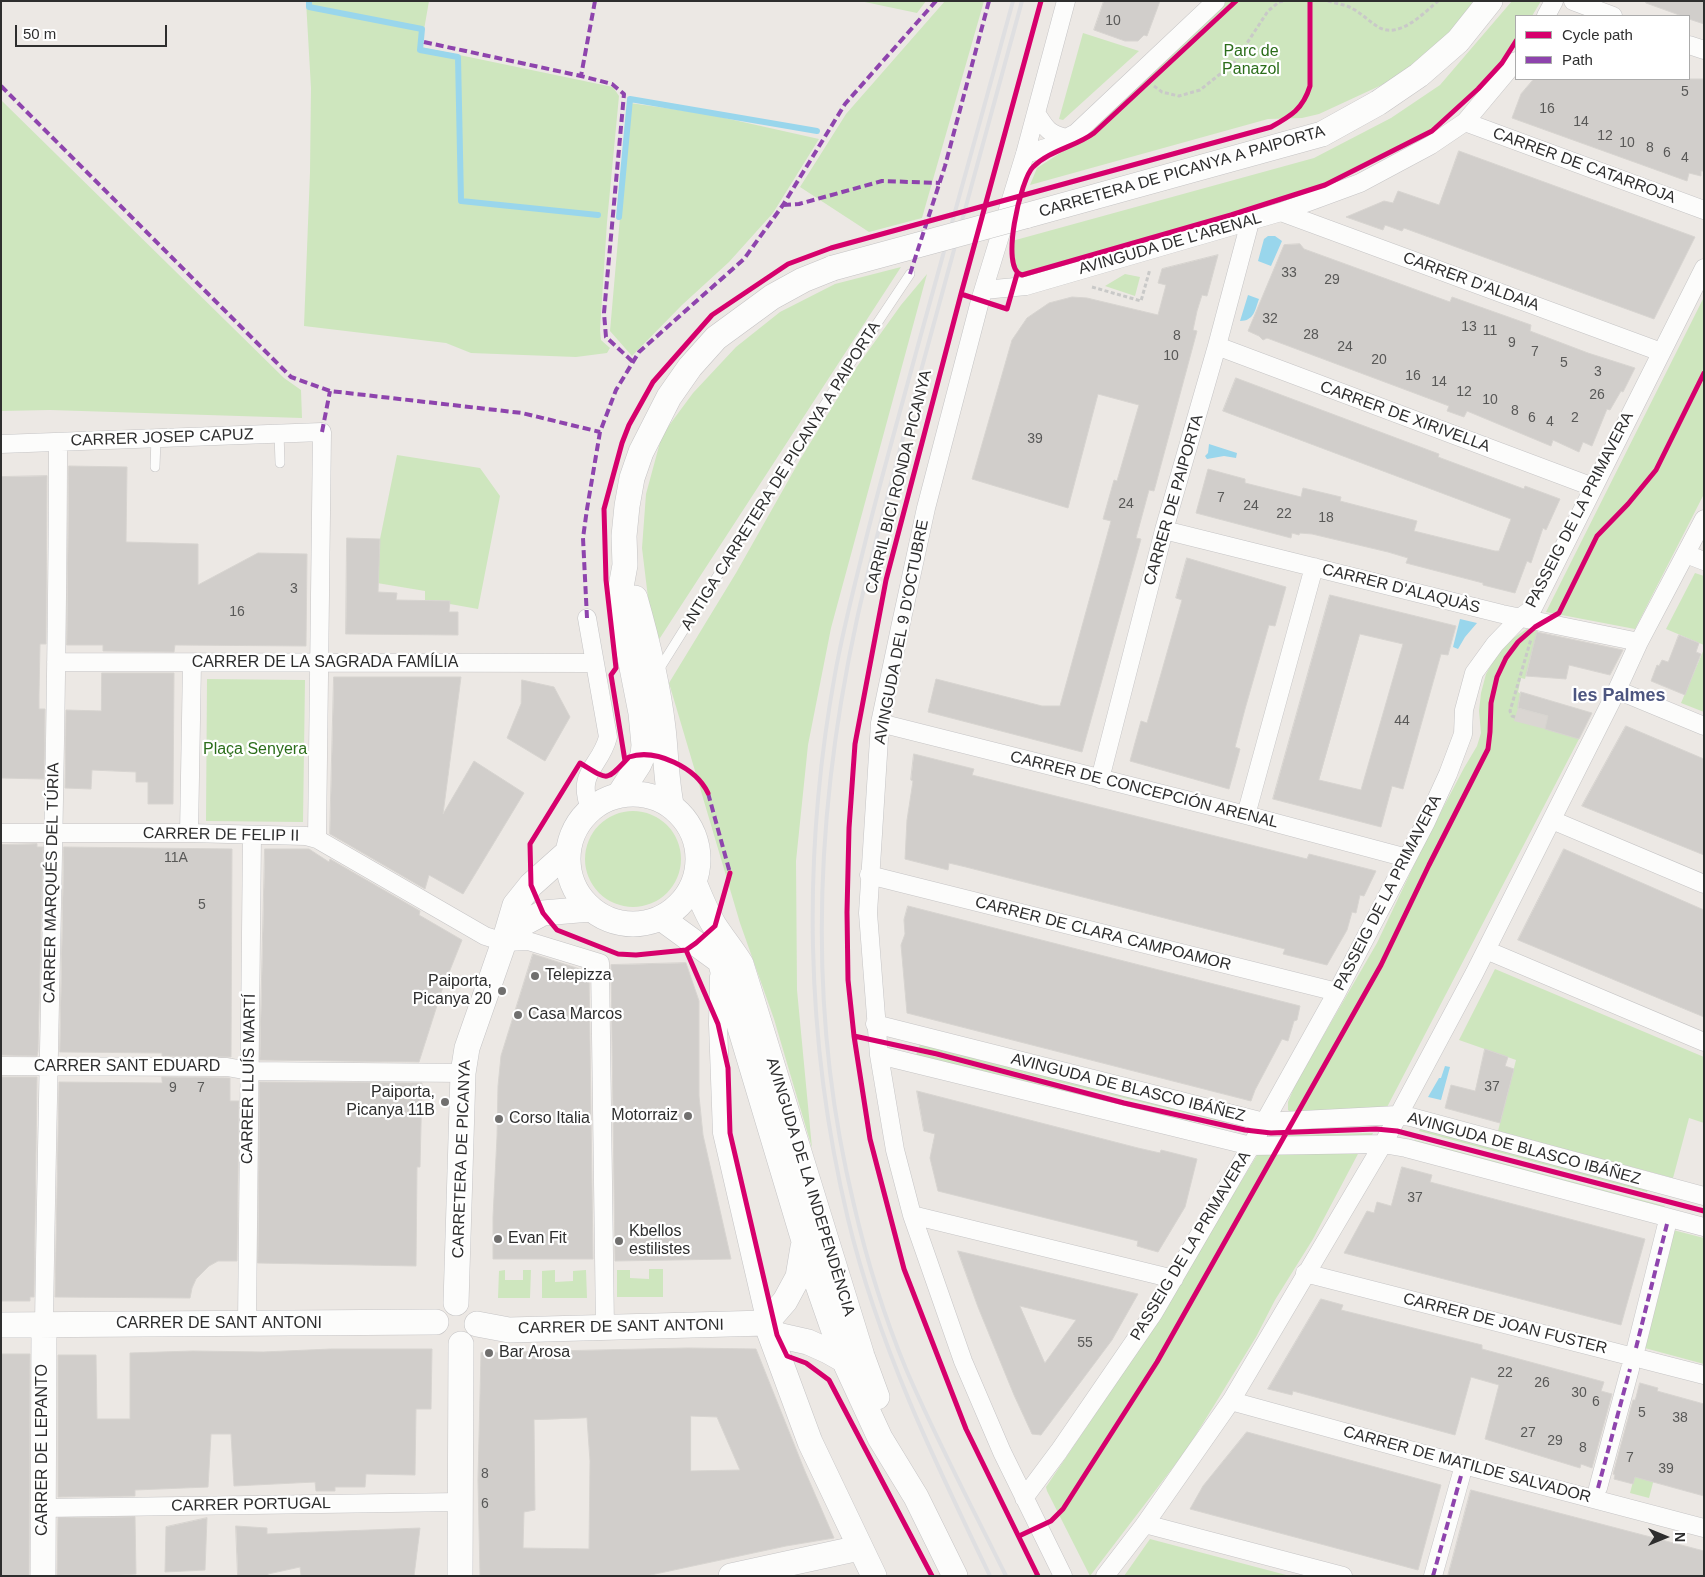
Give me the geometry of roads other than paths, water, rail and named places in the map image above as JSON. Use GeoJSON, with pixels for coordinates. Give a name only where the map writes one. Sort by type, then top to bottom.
{"type":"FeatureCollection","features":[{"type":"Feature","properties":{"kind":"street","name":"AVINGUDA DEL 9 D'OCTUBRE"},"geometry":{"type":"LineString","coordinates":[[1063,1576],[1024,1498],[963,1361],[912,1214],[895,1150],[879,1055],[875,1024],[868,913],[880,724],[926,508],[984,290],[1025,154],[1066,1]]}},
{"type":"Feature","properties":{"kind":"street"},"geometry":{"type":"LineString","coordinates":[[1025,154],[1049,147],[1076,133],[1216,1]]}},
{"type":"Feature","properties":{"kind":"street","name":"CARRETERA DE PICANYA A PAIPORTA"},"geometry":{"type":"LineString","coordinates":[[619,795],[639,764],[643,755],[644,745],[641,713],[624,619],[621,587],[625,565],[624,536],[627,506],[632,478],[641,452],[669,397],[690,367],[716,338],[772,297],[803,280],[833,268],[1322,134],[1378,103],[1419,75],[1458,41],[1490,1]]}},
{"type":"Feature","properties":{"kind":"street"},"geometry":{"type":"LineString","coordinates":[[1547,15],[1554,1]]}},
{"type":"Feature","properties":{"kind":"street"},"geometry":{"type":"LineString","coordinates":[[1573,1],[1610,15]]}},
{"type":"Feature","properties":{"kind":"street"},"geometry":{"type":"LineString","coordinates":[[1690,45],[1704,50]]}},
{"type":"Feature","properties":{"kind":"street","name":"AVINGUDA DE L'ARENAL"},"geometry":{"type":"LineString","coordinates":[[984,290],[1026,286],[1250,222],[1360,183],[1431,145],[1465,122],[1515,62]]}},
{"type":"Feature","properties":{"kind":"street"},"geometry":{"type":"LineString","coordinates":[[1036,113],[1047,130],[1053,135],[1066,138]]}},
{"type":"Feature","properties":{"kind":"street","name":"CARRER DE CATARROJA"},"geometry":{"type":"LineString","coordinates":[[1465,122],[1704,210]]}},
{"type":"Feature","properties":{"kind":"street","name":"CARRER D'ALDAIA"},"geometry":{"type":"LineString","coordinates":[[1281,212],[1661,352]]}},
{"type":"Feature","properties":{"kind":"street","name":"CARRER DE PAIPORTA"},"geometry":{"type":"LineString","coordinates":[[1100,779],[1164,530],[1218,346],[1250,222]]}},
{"type":"Feature","properties":{"kind":"street","name":"PASSEIG DE LA PRIMAVERA"},"geometry":{"type":"LineString","coordinates":[[1024,1498],[1065,1443],[1153,1314],[1337,992],[1426,822],[1448,774],[1463,734],[1464,710],[1474,673],[1495,644],[1533,622],[1532,608],[1704,268]]}},
{"type":"Feature","properties":{"kind":"street","name":"CARRER DE XIRIVELLA"},"geometry":{"type":"LineString","coordinates":[[1218,346],[1593,487]]}},
{"type":"Feature","properties":{"kind":"street","name":"CARRER JOSEP CAPUZ"},"geometry":{"type":"LineString","coordinates":[[1,444],[322,432],[320,663]]}},
{"type":"Feature","properties":{"kind":"street","name":"CARRER MARQUÉS DEL TÚRIA"},"geometry":{"type":"LineString","coordinates":[[44,1325],[54,834],[58,442]]}},
{"type":"Feature","properties":{"kind":"street"},"geometry":{"type":"LineString","coordinates":[[1105,1576],[1145,1524],[1231,1401],[1383,1144],[1486,950],[1617,690],[1639,642],[1704,519]]}},
{"type":"Feature","properties":{"kind":"street","name":"CARRER D'ALAQUÀS"},"geometry":{"type":"LineString","coordinates":[[1164,530],[1533,622],[1639,642]]}},
{"type":"Feature","properties":{"kind":"street"},"geometry":{"type":"LineString","coordinates":[[1686,554],[1704,561]]}},
{"type":"Feature","properties":{"kind":"street","name":"CARRETERA DE PICANYA A PAIPORTA"},"geometry":{"type":"LineString","coordinates":[[625,565],[654,678],[663,730],[666,772],[671,804]]}},
{"type":"Feature","properties":{"kind":"street"},"geometry":{"type":"LineString","coordinates":[[1246,815],[1314,567]]}},
{"type":"Feature","properties":{"kind":"street"},"geometry":{"type":"LineString","coordinates":[[587,618],[608,737],[606,745],[586,780],[585,790],[590,809]]}},
{"type":"Feature","properties":{"kind":"street","name":"CARRER DE LA SAGRADA FAMÍLIA"},"geometry":{"type":"LineString","coordinates":[[56,662],[594,663]]}},
{"type":"Feature","properties":{"kind":"street"},"geometry":{"type":"LineString","coordinates":[[189,833],[192,663]]}},
{"type":"Feature","properties":{"kind":"street"},"geometry":{"type":"LineString","coordinates":[[317,839],[320,663]]}},
{"type":"Feature","properties":{"kind":"street"},"geometry":{"type":"LineString","coordinates":[[1617,690],[1704,726]]}},
{"type":"Feature","properties":{"kind":"street","name":"CARRER DE CONCEPCIÓN ARENAL"},"geometry":{"type":"LineString","coordinates":[[880,724],[1246,815],[1407,858]]}},
{"type":"Feature","properties":{"kind":"street"},"geometry":{"type":"LineString","coordinates":[[639,793],[671,804],[685,820],[693,834],[698,850],[698,866],[694,882],[686,897],[675,909],[661,918],[643,924],[624,924],[606,919],[590,909],[577,893],[569,873],[568,852],[571,836],[579,821],[590,809],[604,800],[619,795],[639,793]]}},
{"type":"Feature","properties":{"kind":"street"},"geometry":{"type":"LineString","coordinates":[[1552,820],[1704,884]]}},
{"type":"Feature","properties":{"kind":"street","name":"CARRER DE FELIP II"},"geometry":{"type":"LineString","coordinates":[[1,833],[189,833],[306,836],[317,839],[485,936],[505,937]]}},
{"type":"Feature","properties":{"kind":"street","name":"CARRER LLUÍS MARTÍ"},"geometry":{"type":"LineString","coordinates":[[247,1324],[252,834]]}},
{"type":"Feature","properties":{"kind":"street","name":"CARRETERA DE PICANYA"},"geometry":{"type":"LineString","coordinates":[[456,1303],[463,1073],[467,1048],[515,905],[531,884],[568,852]]}},
{"type":"Feature","properties":{"kind":"street","name":"CARRER DE CLARA CAMPOAMOR"},"geometry":{"type":"LineString","coordinates":[[869,875],[1337,992]]}},
{"type":"Feature","properties":{"kind":"street","name":"AVINGUDA DE LA INDEPENDÈNCIA"},"geometry":{"type":"LineString","coordinates":[[694,882],[715,926],[741,964],[862,1356],[916,1497]]}},
{"type":"Feature","properties":{"kind":"street"},"geometry":{"type":"LineString","coordinates":[[505,937],[543,913],[590,909]]}},
{"type":"Feature","properties":{"kind":"street"},"geometry":{"type":"LineString","coordinates":[[661,918],[720,960],[718,1024],[722,1133],[766,1324],[810,1442],[874,1576]]}},
{"type":"Feature","properties":{"kind":"street"},"geometry":{"type":"LineString","coordinates":[[505,937],[528,941],[600,963],[605,1328]]}},
{"type":"Feature","properties":{"kind":"street"},"geometry":{"type":"LineString","coordinates":[[1486,950],[1704,1042]]}},
{"type":"Feature","properties":{"kind":"street","name":"AVINGUDA DE LA INDEPENDÈNCIA"},"geometry":{"type":"LineString","coordinates":[[720,960],[804,1242],[844,1360],[880,1438],[916,1497],[955,1576]]}},
{"type":"Feature","properties":{"kind":"street","name":"AVINGUDA DE BLASCO IBÁÑEZ"},"geometry":{"type":"LineString","coordinates":[[875,1024],[1264,1122],[1397,1115],[1411,1117],[1704,1196]]}},
{"type":"Feature","properties":{"kind":"street","name":"AVINGUDA DE BLASCO IBÁÑEZ"},"geometry":{"type":"LineString","coordinates":[[879,1055],[1250,1146],[1383,1144],[1406,1148],[1704,1227]]}},
{"type":"Feature","properties":{"kind":"street","name":"CARRER SANT EDUARD"},"geometry":{"type":"LineString","coordinates":[[1,1066],[227,1067],[249,1071],[463,1073]]}},
{"type":"Feature","properties":{"kind":"street"},"geometry":{"type":"LineString","coordinates":[[912,1214],[1174,1279]]}},
{"type":"Feature","properties":{"kind":"street"},"geometry":{"type":"LineString","coordinates":[[1636,1348],[1667,1224]]}},
{"type":"Feature","properties":{"kind":"street"},"geometry":{"type":"LineString","coordinates":[[766,1324],[785,1301],[798,1277],[804,1242]]}},
{"type":"Feature","properties":{"kind":"street","name":"CARRER DE JOAN FUSTER"},"geometry":{"type":"LineString","coordinates":[[1305,1274],[1704,1376]]}},
{"type":"Feature","properties":{"kind":"street"},"geometry":{"type":"LineString","coordinates":[[456,1303],[469,1307],[476,1318],[477,1324],[476,1330],[470,1339],[461,1344],[454,1344],[443,1339],[439,1334],[436,1322],[440,1311],[450,1304],[456,1303]]}},
{"type":"Feature","properties":{"kind":"street","name":"CARRER DE SANT ANTONI"},"geometry":{"type":"LineString","coordinates":[[1,1325],[436,1322]]}},
{"type":"Feature","properties":{"kind":"street","name":"CARRER DE SANT ANTONI"},"geometry":{"type":"LineString","coordinates":[[477,1324],[509,1330],[766,1324]]}},
{"type":"Feature","properties":{"kind":"street"},"geometry":{"type":"LineString","coordinates":[[766,1324],[777,1335],[808,1342],[844,1360]]}},
{"type":"Feature","properties":{"kind":"street","name":"CARRER DE LEPANTO"},"geometry":{"type":"LineString","coordinates":[[42,1576],[44,1325]]}},
{"type":"Feature","properties":{"kind":"street"},"geometry":{"type":"LineString","coordinates":[[460,1576],[461,1344]]}},
{"type":"Feature","properties":{"kind":"street"},"geometry":{"type":"LineString","coordinates":[[1598,1488],[1630,1369]]}},
{"type":"Feature","properties":{"kind":"street","name":"CARRER DE MATILDE SALVADOR"},"geometry":{"type":"LineString","coordinates":[[1231,1401],[1704,1528]]}},
{"type":"Feature","properties":{"kind":"street"},"geometry":{"type":"LineString","coordinates":[[1433,1576],[1461,1476]]}},
{"type":"Feature","properties":{"kind":"street","name":"CARRER PORTUGAL"},"geometry":{"type":"LineString","coordinates":[[42,1508],[460,1502]]}},
{"type":"Feature","properties":{"kind":"street"},"geometry":{"type":"LineString","coordinates":[[1145,1524],[1343,1576]]}},
{"type":"Feature","properties":{"kind":"street"},"geometry":{"type":"LineString","coordinates":[[730,1576],[850,1550],[859,1544]]}},
{"type":"Feature","properties":{"kind":"lane","name":"ANTIGA CARRETERA DE PICANYA A PAIPORTA"},"geometry":{"type":"LineString","coordinates":[[654,678],[850,364],[910,274]]}},
{"type":"Feature","properties":{"kind":"lane"},"geometry":{"type":"LineString","coordinates":[[279,433],[280,463]]}},
{"type":"Feature","properties":{"kind":"lane"},"geometry":{"type":"LineString","coordinates":[[155,467],[156,438]]}},
{"type":"Feature","properties":{"kind":"water"},"geometry":{"type":"Polygon","coordinates":[[[1268,236],[1275,236],[1282,241],[1271,266],[1258,261],[1264,239],[1268,236]]]}},
{"type":"Feature","properties":{"kind":"water"},"geometry":{"type":"Polygon","coordinates":[[[1248,295],[1259,299],[1251,317],[1245,321],[1240,321],[1248,295]]]}},
{"type":"Feature","properties":{"kind":"water"},"geometry":{"type":"Polygon","coordinates":[[[1209,444],[1237,453],[1236,458],[1224,456],[1207,459],[1205,456],[1208,453],[1209,444]]]}},
{"type":"Feature","properties":{"kind":"water"},"geometry":{"type":"Polygon","coordinates":[[[1460,619],[1477,623],[1458,649],[1453,647],[1460,619]]]}},
{"type":"Feature","properties":{"kind":"water"},"geometry":{"type":"Polygon","coordinates":[[[1445,1066],[1450,1067],[1441,1100],[1428,1097],[1439,1078],[1441,1078],[1445,1066]]]}},
{"type":"Feature","properties":{"kind":"waterway"},"geometry":{"type":"LineString","coordinates":[[309,1],[309,7],[422,29],[420,50],[458,57],[461,201],[598,215]]}},
{"type":"Feature","properties":{"kind":"waterway"},"geometry":{"type":"LineString","coordinates":[[619,217],[630,99],[817,131]]}},
{"type":"Feature","properties":{"kind":"railway"},"geometry":{"type":"LineString","coordinates":[[990,1576],[928,1445],[891,1356],[860,1265],[848,1219],[834,1152],[823,1084],[816,1016],[813,879],[817,810],[824,742],[845,623],[885,467],[1013,1]]}},
{"type":"Feature","properties":{"kind":"railway"},"geometry":{"type":"LineString","coordinates":[[1006,1576],[942,1447],[906,1369],[883,1309],[865,1247],[839,1133],[829,1060],[823,986],[822,912],[825,839],[832,765],[857,619],[916,389],[1022,1]]}},
{"type":"Feature","properties":{"kind":"place","name":"Telepizza"},"geometry":{"type":"Point","coordinates":[535,976]}},
{"type":"Feature","properties":{"kind":"place","name":"Paiporta, Picanya 20"},"geometry":{"type":"Point","coordinates":[502,991]}},
{"type":"Feature","properties":{"kind":"place","name":"Casa Marcos"},"geometry":{"type":"Point","coordinates":[518,1015]}},
{"type":"Feature","properties":{"kind":"place","name":"Paiporta, Picanya 11B"},"geometry":{"type":"Point","coordinates":[445,1102]}},
{"type":"Feature","properties":{"kind":"place","name":"Motorraiz"},"geometry":{"type":"Point","coordinates":[688,1116]}},
{"type":"Feature","properties":{"kind":"place","name":"Corso Italia"},"geometry":{"type":"Point","coordinates":[499,1119]}},
{"type":"Feature","properties":{"kind":"place","name":"Evan Fit"},"geometry":{"type":"Point","coordinates":[498,1239]}},
{"type":"Feature","properties":{"kind":"place","name":"Kbellos estilistes"},"geometry":{"type":"Point","coordinates":[619,1241]}},
{"type":"Feature","properties":{"kind":"place","name":"Bar Arosa"},"geometry":{"type":"Point","coordinates":[489,1353]}},
{"type":"Feature","properties":{"kind":"district","name":"les Palmes"},"geometry":{"type":"Point","coordinates":[1619,696]}},
{"type":"Feature","properties":{"kind":"park label","name":"Parc de Panazol"},"geometry":{"type":"Point","coordinates":[1251,61]}},
{"type":"Feature","properties":{"kind":"park label","name":"Plaça Senyera"},"geometry":{"type":"Point","coordinates":[255,750]}}]}
